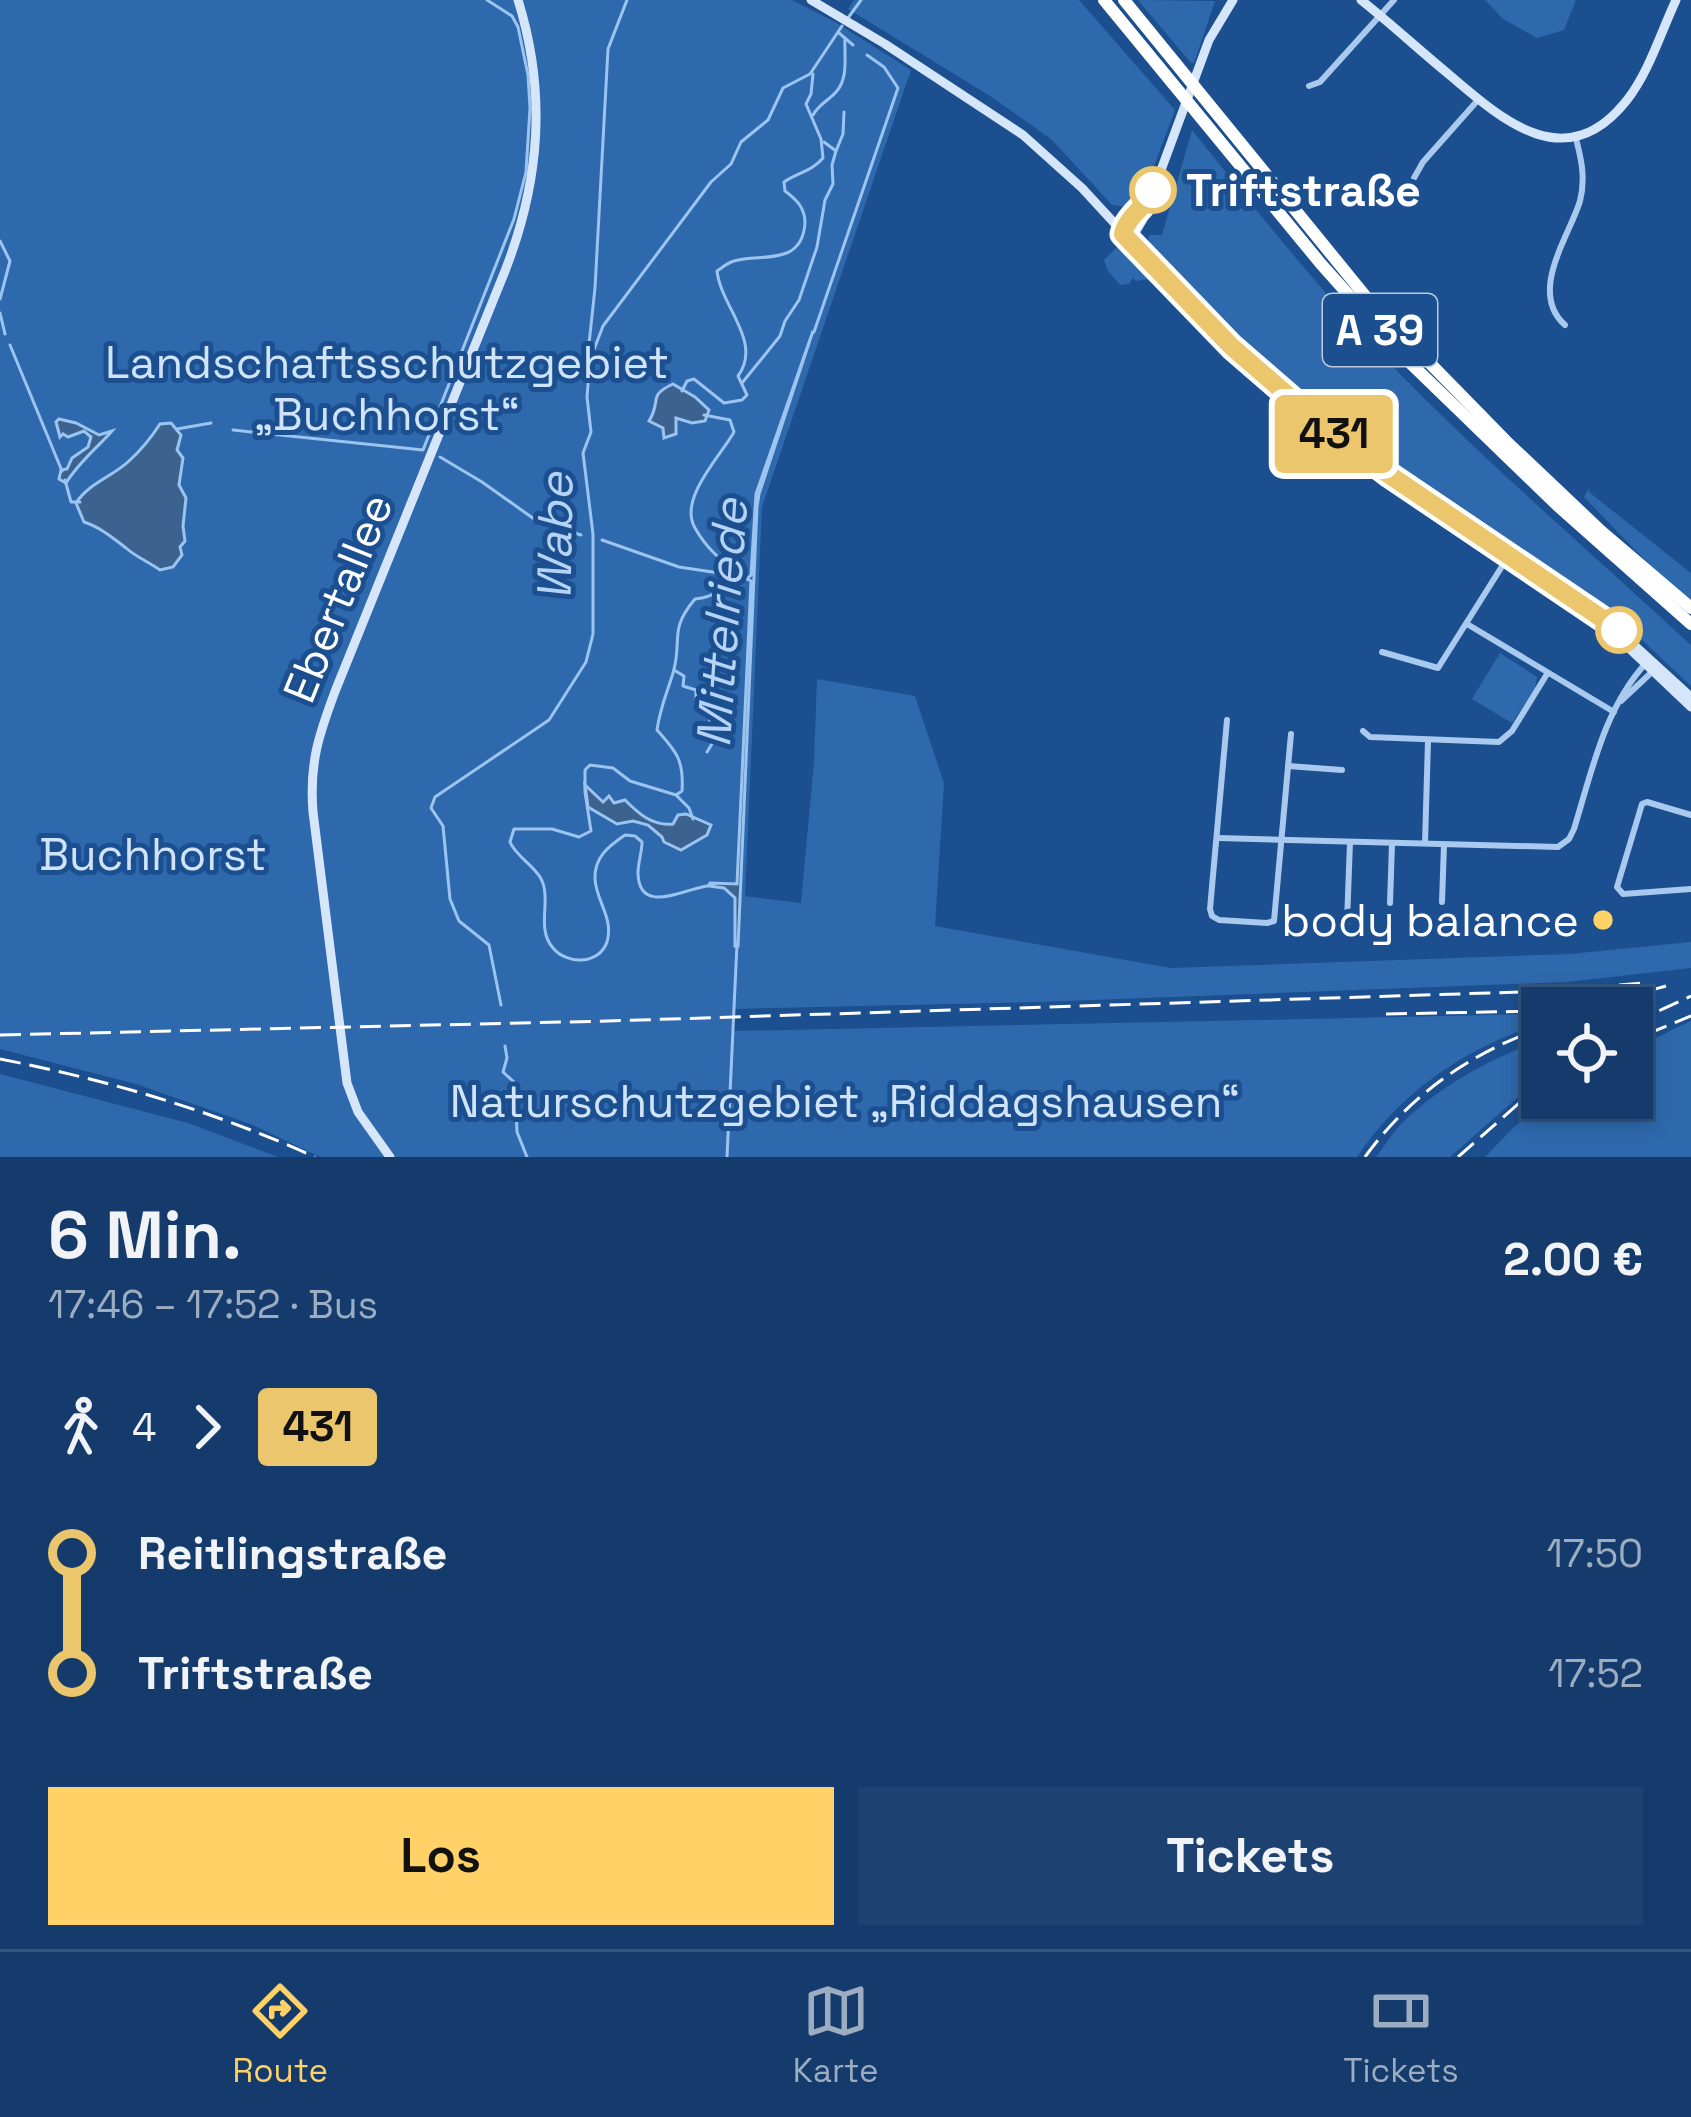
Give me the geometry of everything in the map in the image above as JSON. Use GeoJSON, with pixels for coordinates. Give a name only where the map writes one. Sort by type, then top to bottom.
{"type":"FeatureCollection","features":[{"type":"Feature","properties":{"kind":"highway","name":"A 39"},"geometry":{"type":"LineString","coordinates":[[1104,0],[1223,133]]}},
{"type":"Feature","properties":{"kind":"highway","name":"A 39"},"geometry":{"type":"LineString","coordinates":[[1124,0],[1172,58],[1321,264],[1406,358],[1558,506],[1688,619]]}},
{"type":"Feature","properties":{"kind":"street","name":"Ebertallee"},"geometry":{"type":"LineString","coordinates":[[390,1157],[358,1112],[346,1084],[311,767],[336,689],[506,271],[527,206],[538,108],[530,41],[518,0]]}},
{"type":"Feature","properties":{"kind":"street"},"geometry":{"type":"LineString","coordinates":[[811,0],[1023,135],[1073,180],[1232,347],[1315,419],[1388,474],[1610,622],[1691,707]]}},
{"type":"Feature","properties":{"kind":"street"},"geometry":{"type":"LineString","coordinates":[[1123,234],[1147,203],[1205,49],[1232,0]]}},
{"type":"Feature","properties":{"kind":"street"},"geometry":{"type":"LineString","coordinates":[[1360,0],[1502,119],[1532,134],[1553,137],[1598,126],[1625,102],[1676,0]]}},
{"type":"Feature","properties":{"kind":"street"},"geometry":{"type":"LineString","coordinates":[[1309,86],[1320,82],[1394,0]]}},
{"type":"Feature","properties":{"kind":"street"},"geometry":{"type":"LineString","coordinates":[[1414,178],[1478,100]]}},
{"type":"Feature","properties":{"kind":"street"},"geometry":{"type":"LineString","coordinates":[[1565,325],[1557,317],[1550,293],[1557,257],[1583,183],[1575,135]]}},
{"type":"Feature","properties":{"kind":"street"},"geometry":{"type":"LineString","coordinates":[[1382,652],[1438,668],[1506,560]]}},
{"type":"Feature","properties":{"kind":"street"},"geometry":{"type":"LineString","coordinates":[[1467,624],[1614,712]]}},
{"type":"Feature","properties":{"kind":"street"},"geometry":{"type":"LineString","coordinates":[[1652,666],[1691,698]]}},
{"type":"Feature","properties":{"kind":"street"},"geometry":{"type":"LineString","coordinates":[[1218,838],[1552,848],[1566,842],[1574,829],[1614,712],[1652,666]]}},
{"type":"Feature","properties":{"kind":"street"},"geometry":{"type":"LineString","coordinates":[[1364,731],[1370,736],[1428,741],[1499,742],[1547,674]]}},
{"type":"Feature","properties":{"kind":"street"},"geometry":{"type":"LineString","coordinates":[[1227,720],[1210,909],[1219,920],[1274,921],[1291,734]]}},
{"type":"Feature","properties":{"kind":"street"},"geometry":{"type":"LineString","coordinates":[[1425,843],[1428,741]]}},
{"type":"Feature","properties":{"kind":"street"},"geometry":{"type":"LineString","coordinates":[[1288,766],[1342,770]]}},
{"type":"Feature","properties":{"kind":"street"},"geometry":{"type":"LineString","coordinates":[[1691,815],[1642,804],[1617,887],[1622,894],[1691,889]]}},
{"type":"Feature","properties":{"kind":"street"},"geometry":{"type":"LineString","coordinates":[[1347,922],[1350,842]]}},
{"type":"Feature","properties":{"kind":"street"},"geometry":{"type":"LineString","coordinates":[[1390,903],[1392,844]]}},
{"type":"Feature","properties":{"kind":"street"},"geometry":{"type":"LineString","coordinates":[[1442,902],[1444,845]]}},
{"type":"Feature","properties":{"kind":"green space","name":"Landschaftsschutzgebiet „Buchhorst“"},"geometry":{"type":"Polygon","coordinates":[[[0,0],[792,0],[911,70],[762,507],[745,896],[801,903],[817,679],[915,696],[944,783],[935,926],[1171,968],[1570,954],[1691,942],[1691,968],[1567,982],[733,1009],[733,1031],[1521,1014],[1521,1030],[1438,1074],[1394,1112],[1357,1157],[320,1157],[253,1125],[136,1084],[0,1049],[0,0]]]}},
{"type":"Feature","properties":{"kind":"green space"},"geometry":{"type":"Polygon","coordinates":[[[854,0],[1079,0],[1175,110],[1149,179],[1128,207],[1112,205],[1051,139],[848,9],[854,0]]]}},
{"type":"Feature","properties":{"kind":"green space"},"geometry":{"type":"Polygon","coordinates":[[[1138,0],[1215,1],[1194,63],[1191,63],[1138,0]]]}},
{"type":"Feature","properties":{"kind":"green space"},"geometry":{"type":"Polygon","coordinates":[[[1485,0],[1576,0],[1564,30],[1537,38],[1503,19],[1485,0]]]}},
{"type":"Feature","properties":{"kind":"green space"},"geometry":{"type":"Polygon","coordinates":[[[1192,130],[1319,285],[1402,376],[1691,645],[1691,686],[1614,614],[1314,407],[1150,246],[1150,235],[1162,235],[1192,130]]]}},
{"type":"Feature","properties":{"kind":"green space"},"geometry":{"type":"Polygon","coordinates":[[[1118,246],[1150,279],[1133,278],[1120,285],[1104,260],[1118,246]]]}},
{"type":"Feature","properties":{"kind":"green space"},"geometry":{"type":"Polygon","coordinates":[[[1590,487],[1589,492],[1691,573],[1691,602],[1584,497],[1590,487]]]}},
{"type":"Feature","properties":{"kind":"green space"},"geometry":{"type":"Polygon","coordinates":[[[1500,653],[1537,677],[1512,723],[1472,699],[1500,653]]]}},
{"type":"Feature","properties":{"kind":"green space"},"geometry":{"type":"Polygon","coordinates":[[[1691,1021],[1691,1157],[1485,1157],[1524,1119],[1653,1119],[1653,1039],[1691,1021]]]}},
{"type":"Feature","properties":{"kind":"green space"},"geometry":{"type":"Polygon","coordinates":[[[1521,1049],[1521,1094],[1450,1157],[1376,1157],[1405,1120],[1436,1095],[1521,1049]]]}},
{"type":"Feature","properties":{"kind":"green space"},"geometry":{"type":"Polygon","coordinates":[[[0,1074],[188,1123],[278,1157],[0,1157],[0,1074]]]}},
{"type":"Feature","properties":{"kind":"shaded area"},"geometry":{"type":"Polygon","coordinates":[[[813,331],[757,507],[735,946],[735,898],[724,888],[709,886],[737,884],[751,581],[747,579],[756,494],[813,331]]]}},
{"type":"Feature","properties":{"kind":"shaded area"},"geometry":{"type":"Polygon","coordinates":[[[673,384],[709,410],[705,421],[676,418],[676,434],[664,438],[663,428],[649,421],[657,395],[673,384]]]}},
{"type":"Feature","properties":{"kind":"shaded area"},"geometry":{"type":"Polygon","coordinates":[[[59,419],[99,435],[112,431],[66,483],[59,479],[61,470],[88,447],[91,437],[84,431],[60,437],[59,419]]]}},
{"type":"Feature","properties":{"kind":"shaded area"},"geometry":{"type":"Polygon","coordinates":[[[171,423],[181,435],[177,450],[183,458],[179,485],[186,498],[185,541],[173,567],[160,570],[84,522],[76,503],[129,461],[160,424],[171,423]]]}},
{"type":"Feature","properties":{"kind":"shaded area"},"geometry":{"type":"Polygon","coordinates":[[[585,785],[603,802],[609,796],[614,803],[625,800],[652,821],[673,824],[678,815],[686,814],[711,825],[707,835],[681,850],[664,842],[648,825],[617,824],[588,807],[585,785]]]}},
{"type":"Feature","properties":{"kind":"waterway"},"geometry":{"type":"LineString","coordinates":[[233,430],[423,450],[514,219],[526,172],[530,108],[518,27],[512,16],[487,0]]}},
{"type":"Feature","properties":{"kind":"waterway"},"geometry":{"type":"LineString","coordinates":[[590,359],[608,49],[627,0]]}},
{"type":"Feature","properties":{"kind":"waterway","name":"Wabe"},"geometry":{"type":"LineString","coordinates":[[848,18],[861,0]]}},
{"type":"Feature","properties":{"kind":"waterway","name":"Wabe"},"geometry":{"type":"LineString","coordinates":[[501,1005],[489,945],[459,921],[450,899],[443,826],[431,808],[435,797],[549,720],[586,662],[593,634],[593,534],[583,453],[591,432],[590,360],[603,326],[711,182],[731,164],[741,142],[768,120],[783,88],[810,74],[842,26]]}},
{"type":"Feature","properties":{"kind":"waterway","name":"Mittelriede"},"geometry":{"type":"LineString","coordinates":[[839,33],[853,45]]}},
{"type":"Feature","properties":{"kind":"waterway"},"geometry":{"type":"LineString","coordinates":[[813,115],[843,80],[845,38]]}},
{"type":"Feature","properties":{"kind":"waterway","name":"Mittelriede"},"geometry":{"type":"LineString","coordinates":[[814,332],[898,88],[884,67],[867,55]]}},
{"type":"Feature","properties":{"kind":"waterway"},"geometry":{"type":"LineString","coordinates":[[682,391],[694,379],[724,403],[747,395],[738,376],[746,350],[743,337],[717,271],[734,261],[778,256],[802,237],[804,213],[785,191],[784,182],[823,158],[821,139],[806,104],[813,74]]}},
{"type":"Feature","properties":{"kind":"waterway"},"geometry":{"type":"LineString","coordinates":[[836,151],[844,112]]}},
{"type":"Feature","properties":{"kind":"waterway"},"geometry":{"type":"LineString","coordinates":[[742,383],[780,336],[799,300],[833,184],[836,151],[824,142]]}},
{"type":"Feature","properties":{"kind":"waterway"},"geometry":{"type":"LineString","coordinates":[[0,241],[10,261],[0,299]]}},
{"type":"Feature","properties":{"kind":"waterway"},"geometry":{"type":"LineString","coordinates":[[0,313],[5,334]]}},
{"type":"Feature","properties":{"kind":"waterway"},"geometry":{"type":"LineString","coordinates":[[10,345],[62,471]]}},
{"type":"Feature","properties":{"kind":"waterway"},"geometry":{"type":"LineString","coordinates":[[676,795],[682,791],[680,764],[657,730],[676,661],[679,628],[695,599],[718,592],[733,572],[703,540],[691,517],[696,491],[734,432],[730,420],[704,415]]}},
{"type":"Feature","properties":{"kind":"waterway"},"geometry":{"type":"LineString","coordinates":[[177,429],[211,423]]}},
{"type":"Feature","properties":{"kind":"waterway"},"geometry":{"type":"LineString","coordinates":[[440,457],[537,521],[581,535]]}},
{"type":"Feature","properties":{"kind":"waterway"},"geometry":{"type":"LineString","coordinates":[[65,480],[71,502],[80,502]]}},
{"type":"Feature","properties":{"kind":"waterway"},"geometry":{"type":"LineString","coordinates":[[602,540],[679,567],[719,573]]}},
{"type":"Feature","properties":{"kind":"waterway"},"geometry":{"type":"LineString","coordinates":[[674,670],[684,676],[683,686],[696,690],[696,700],[712,705],[709,725],[718,734],[707,752]]}},
{"type":"Feature","properties":{"kind":"waterway"},"geometry":{"type":"LineString","coordinates":[[693,819],[676,795],[630,781],[613,768],[590,765],[585,770],[585,792],[591,831],[579,837],[552,829],[514,829],[510,842],[544,885],[548,940],[559,954],[574,960],[597,955],[607,942],[608,925],[595,871],[604,853],[625,835],[642,842],[638,873],[647,894],[667,896],[714,885]]}},
{"type":"Feature","properties":{"kind":"waterway","name":"Mittelriede"},"geometry":{"type":"LineString","coordinates":[[727,1157],[737,944]]}},
{"type":"Feature","properties":{"kind":"waterway","name":"Wabe"},"geometry":{"type":"LineString","coordinates":[[505,1046],[503,1072],[515,1083],[517,1132],[527,1157]]}},
{"type":"Feature","properties":{"kind":"railway"},"geometry":{"type":"LineString","coordinates":[[0,1035],[608,1021],[1551,991],[1643,983]]}},
{"type":"Feature","properties":{"kind":"railway"},"geometry":{"type":"LineString","coordinates":[[1653,990],[1666,986]]}},
{"type":"Feature","properties":{"kind":"railway"},"geometry":{"type":"LineString","coordinates":[[1653,1013],[1691,996]]}},
{"type":"Feature","properties":{"kind":"railway"},"geometry":{"type":"LineString","coordinates":[[1386,1014],[1521,1011]]}},
{"type":"Feature","properties":{"kind":"railway"},"geometry":{"type":"LineString","coordinates":[[1653,1032],[1691,1016]]}},
{"type":"Feature","properties":{"kind":"railway"},"geometry":{"type":"LineString","coordinates":[[1365,1157],[1402,1114],[1443,1079],[1521,1036]]}},
{"type":"Feature","properties":{"kind":"railway"},"geometry":{"type":"LineString","coordinates":[[0,1059],[160,1099],[315,1157]]}},
{"type":"Feature","properties":{"kind":"railway"},"geometry":{"type":"LineString","coordinates":[[1458,1157],[1521,1102]]}},
{"type":"Feature","properties":{"kind":"bus line","name":"431"},"geometry":{"type":"LineString","coordinates":[[1153,190],[1123,234],[1259,373],[1360,454],[1619,630]]}},
{"type":"Feature","properties":{"kind":"place","name":"Triftstraße"},"geometry":{"type":"Point","coordinates":[1153,190]}},
{"type":"Feature","properties":{"kind":"place","name":"body balance"},"geometry":{"type":"Point","coordinates":[1603,920]}},
{"type":"Feature","properties":{"kind":"park label","name":"Buchhorst"},"geometry":{"type":"Point","coordinates":[153,854]}},
{"type":"Feature","properties":{"kind":"park label","name":"Naturschutzgebiet „Riddagshausen“"},"geometry":{"type":"Point","coordinates":[845,1101]}}]}
